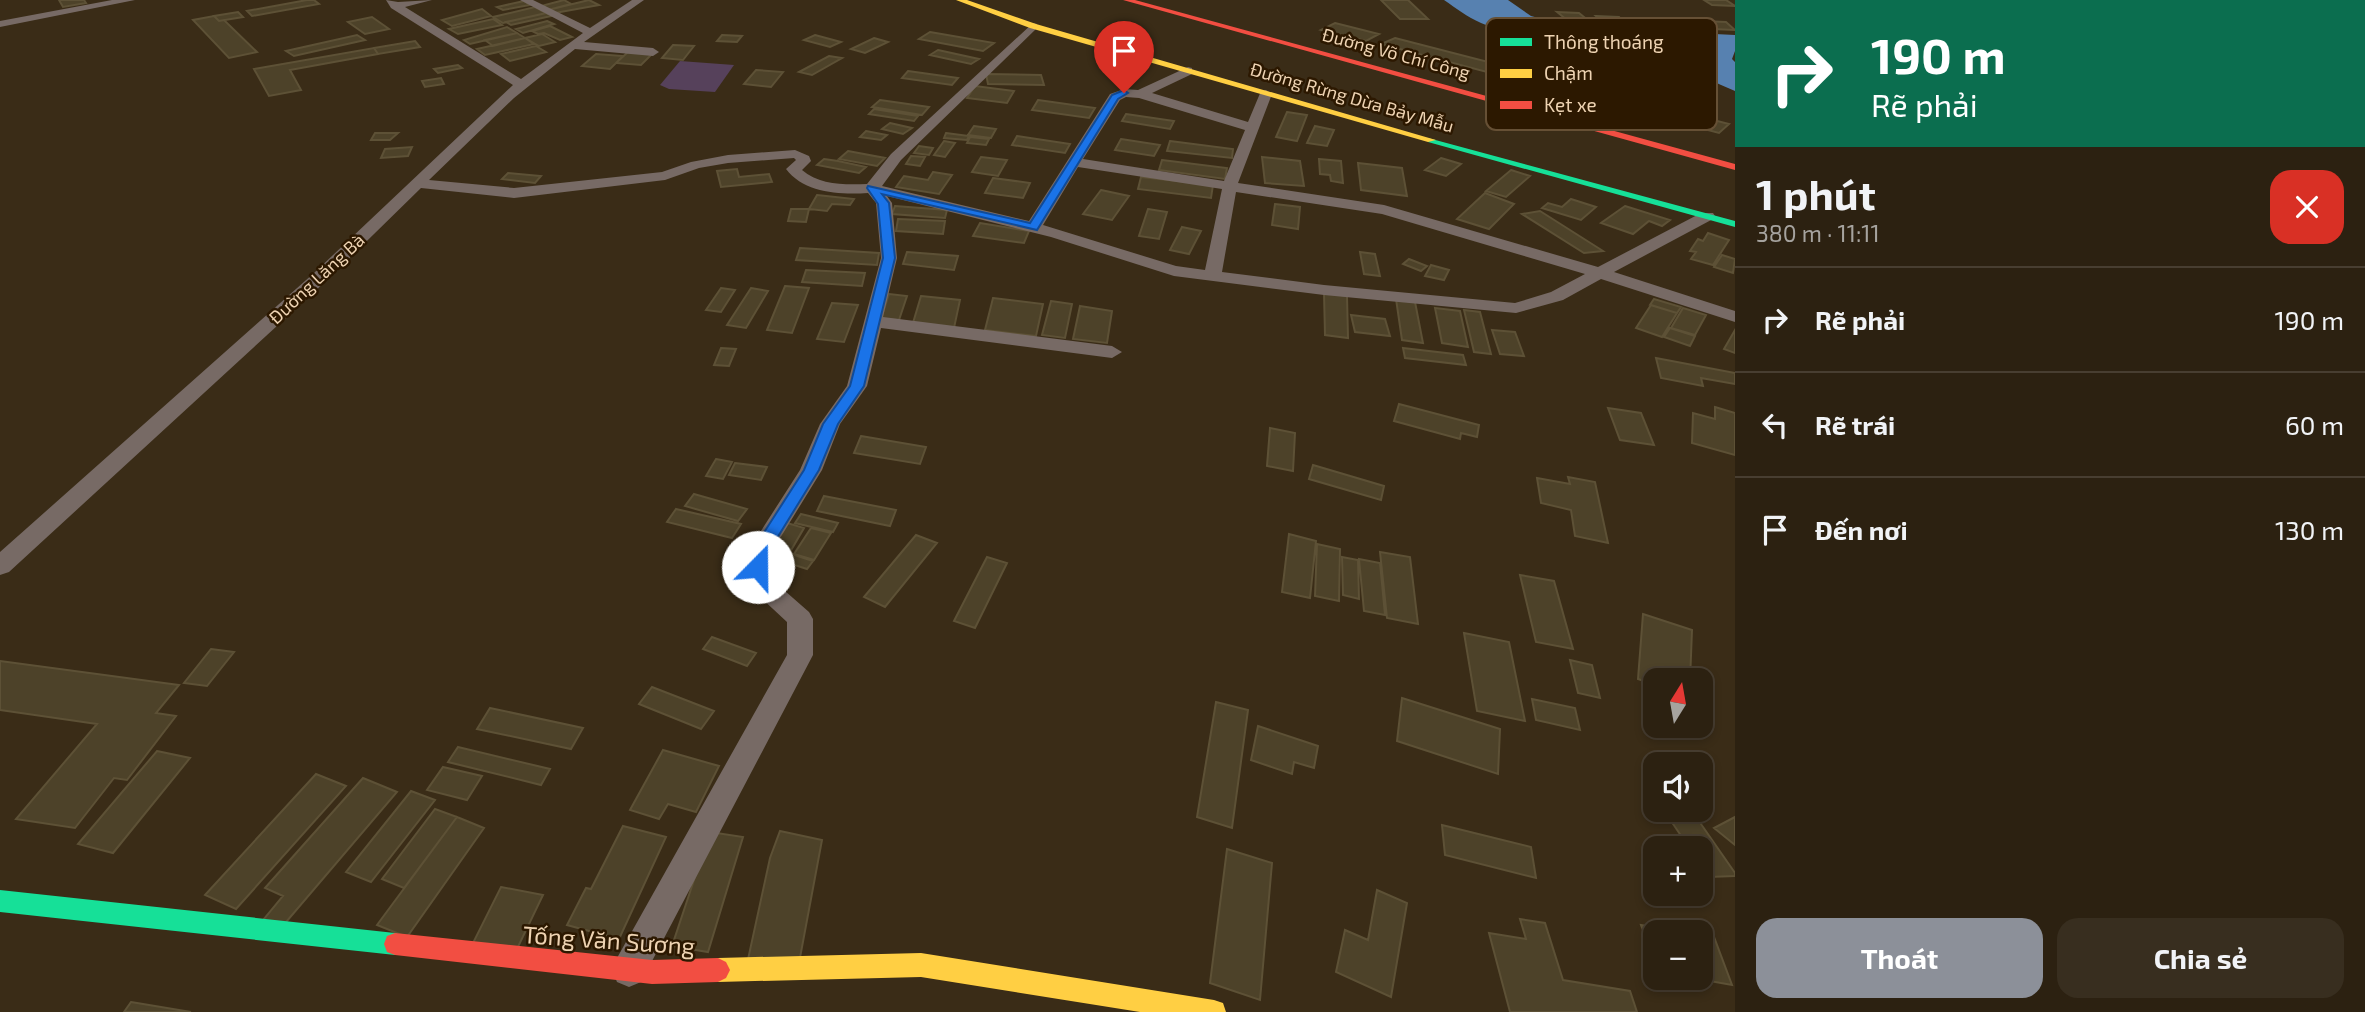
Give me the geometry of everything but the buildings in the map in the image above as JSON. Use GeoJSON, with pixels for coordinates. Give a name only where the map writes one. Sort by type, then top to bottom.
{"type":"FeatureCollection","features":[{"type":"Feature","properties":{"kind":"street"},"geometry":{"type":"LineString","coordinates":[[0,24],[130,0]]}},
{"type":"Feature","properties":{"kind":"street"},"geometry":{"type":"LineString","coordinates":[[393,3],[427,0]]}},
{"type":"Feature","properties":{"kind":"street"},"geometry":{"type":"LineString","coordinates":[[526,0],[590,32]]}},
{"type":"Feature","properties":{"kind":"street","name":"Đường Lăng Bà"},"geometry":{"type":"LineString","coordinates":[[0,566],[320,277],[521,85],[590,32],[639,0]]}},
{"type":"Feature","properties":{"kind":"street","name":"Đường Rừng Dừa Bảy Mẫu"},"geometry":{"type":"LineString","coordinates":[[960,0],[1033,26],[1266,94],[1735,224]]}},
{"type":"Feature","properties":{"kind":"street","name":"Đường Võ Chí Công"},"geometry":{"type":"LineString","coordinates":[[1127,0],[1486,91]]}},
{"type":"Feature","properties":{"kind":"street","name":"Đường Võ Chí Công"},"geometry":{"type":"LineString","coordinates":[[1158,0],[1262,33],[1486,96]]}},
{"type":"Feature","properties":{"kind":"street"},"geometry":{"type":"LineString","coordinates":[[393,3],[521,85]]}},
{"type":"Feature","properties":{"kind":"street"},"geometry":{"type":"LineString","coordinates":[[872,188],[896,157],[1033,26]]}},
{"type":"Feature","properties":{"kind":"street"},"geometry":{"type":"LineString","coordinates":[[572,45],[653,52]]}},
{"type":"Feature","properties":{"kind":"street"},"geometry":{"type":"LineString","coordinates":[[1140,94],[1188,71]]}},
{"type":"Feature","properties":{"kind":"street"},"geometry":{"type":"LineString","coordinates":[[1033,227],[1115,97],[1124,93],[1140,94],[1254,128]]}},
{"type":"Feature","properties":{"kind":"street"},"geometry":{"type":"LineString","coordinates":[[1213,275],[1230,185],[1266,94]]}},
{"type":"Feature","properties":{"kind":"street","name":"Đường Võ Chí Công"},"geometry":{"type":"LineString","coordinates":[[1604,130],[1735,167]]}},
{"type":"Feature","properties":{"kind":"street","name":"Đường Võ Chí Công"},"geometry":{"type":"LineString","coordinates":[[1635,130],[1735,156]]}},
{"type":"Feature","properties":{"kind":"street"},"geometry":{"type":"LineString","coordinates":[[416,183],[514,193],[665,176],[704,161],[795,154],[802,156],[804,161],[793,169],[798,176],[814,183],[872,188],[1033,227],[1174,271],[1324,290],[1516,308],[1557,296],[1707,216]]}},
{"type":"Feature","properties":{"kind":"street"},"geometry":{"type":"LineString","coordinates":[[1074,162],[1384,210],[1602,274],[1735,317]]}},
{"type":"Feature","properties":{"kind":"street"},"geometry":{"type":"LineString","coordinates":[[629,970],[800,655],[800,619],[767,589],[758,567],[762,548],[811,470],[831,424],[857,386],[889,258],[884,203],[872,188]]}},
{"type":"Feature","properties":{"kind":"street"},"geometry":{"type":"LineString","coordinates":[[873,321],[1112,352]]}},
{"type":"Feature","properties":{"kind":"street","name":"Tống Văn Sương"},"geometry":{"type":"LineString","coordinates":[[0,901],[652,972],[921,965],[1214,1012]]}},
{"type":"Feature","properties":{"kind":"shaded area"},"geometry":{"type":"Polygon","coordinates":[[[680,61],[734,65],[715,92],[669,89],[660,85],[680,61]]]}},
{"type":"Feature","properties":{"kind":"water"},"geometry":{"type":"Polygon","coordinates":[[[1444,0],[1508,0],[1538,18],[1486,18],[1486,24],[1444,0]]]}},
{"type":"Feature","properties":{"kind":"water"},"geometry":{"type":"Polygon","coordinates":[[[1717,34],[1735,35],[1732,59],[1735,62],[1735,91],[1717,83],[1717,34]]]}},
{"type":"Feature","properties":{"kind":"traffic: fast"},"geometry":{"type":"LineString","coordinates":[[1431,140],[1735,224]]}},
{"type":"Feature","properties":{"kind":"traffic: fast"},"geometry":{"type":"LineString","coordinates":[[0,901],[395,944]]}},
{"type":"Feature","properties":{"kind":"traffic: slow"},"geometry":{"type":"LineString","coordinates":[[960,0],[1033,26],[1431,140]]}},
{"type":"Feature","properties":{"kind":"traffic: slow"},"geometry":{"type":"LineString","coordinates":[[718,970],[921,965],[1214,1012]]}},
{"type":"Feature","properties":{"kind":"traffic: jam"},"geometry":{"type":"LineString","coordinates":[[1127,0],[1486,99]]}},
{"type":"Feature","properties":{"kind":"traffic: jam"},"geometry":{"type":"LineString","coordinates":[[1600,130],[1735,167]]}},
{"type":"Feature","properties":{"kind":"traffic: jam"},"geometry":{"type":"LineString","coordinates":[[395,944],[652,972],[718,970]]}},
{"type":"Feature","properties":{"kind":"route"},"geometry":{"type":"LineString","coordinates":[[758,567],[762,548],[811,470],[831,424],[857,386],[889,258],[884,203],[872,188],[1033,227],[1115,97],[1124,93]]}}]}
